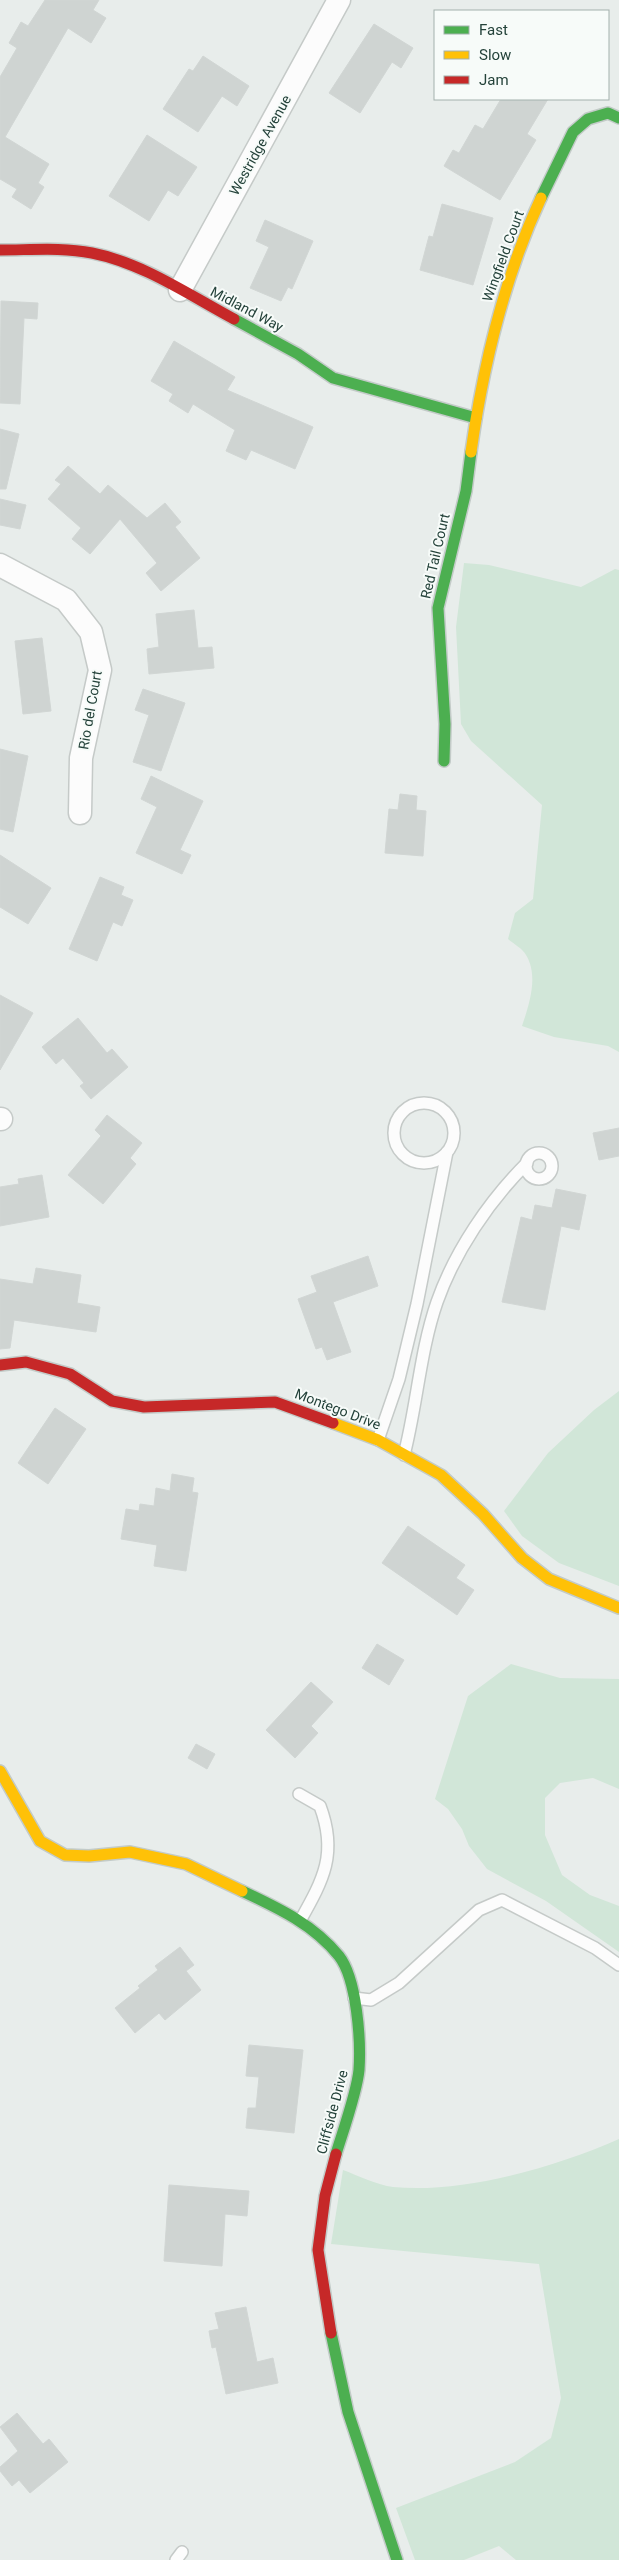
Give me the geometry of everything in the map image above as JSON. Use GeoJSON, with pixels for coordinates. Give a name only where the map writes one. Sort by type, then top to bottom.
{"type":"FeatureCollection","features":[{"type":"Feature","properties":{"kind":"street","name":"Westridge Avenue"},"geometry":{"type":"LineString","coordinates":[[180,290],[339,0]]}},
{"type":"Feature","properties":{"kind":"street","name":"Wingfield Court"},"geometry":{"type":"LineString","coordinates":[[476,418],[500,308],[525,233],[573,132],[588,119],[608,113],[619,118]]}},
{"type":"Feature","properties":{"kind":"street","name":"Midland Way"},"geometry":{"type":"LineString","coordinates":[[0,250],[64,249],[93,253],[136,266],[298,354],[333,378],[476,418]]}},
{"type":"Feature","properties":{"kind":"street","name":"Red Tail Court"},"geometry":{"type":"LineString","coordinates":[[444,761],[445,724],[438,608],[466,491],[476,418]]}},
{"type":"Feature","properties":{"kind":"street","name":"Rio del Court"},"geometry":{"type":"LineString","coordinates":[[0,565],[66,600],[90,632],[100,670],[81,758],[80,814]]}},
{"type":"Feature","properties":{"kind":"street","name":"Montego Drive"},"geometry":{"type":"LineString","coordinates":[[0,1365],[26,1362],[70,1374],[112,1401],[144,1407],[275,1402],[378,1440],[441,1475],[483,1514],[522,1558],[549,1579],[619,1608]]}},
{"type":"Feature","properties":{"kind":"street","name":"Cliffside Drive"},"geometry":{"type":"LineString","coordinates":[[0,1770],[40,1842],[65,1855],[89,1856],[130,1852],[186,1864],[300,1921],[314,1931],[340,1957],[352,1982],[359,2070],[325,2196],[318,2250],[327,2313],[348,2412],[397,2560]]}},
{"type":"Feature","properties":{"kind":"lane"},"geometry":{"type":"LineString","coordinates":[[378,1440],[399,1379],[417,1304],[447,1152],[452,1143],[454,1133],[446,1114],[439,1107],[429,1104],[418,1104],[401,1114],[394,1132],[395,1141],[405,1156],[422,1163],[432,1162],[447,1152]]}},
{"type":"Feature","properties":{"kind":"lane"},"geometry":{"type":"LineString","coordinates":[[404,1455],[437,1302],[467,1238],[508,1184],[527,1163]]}},
{"type":"Feature","properties":{"kind":"lane"},"geometry":{"type":"LineString","coordinates":[[299,1794],[320,1806],[329,1852],[322,1882],[300,1921]]}},
{"type":"Feature","properties":{"kind":"lane"},"geometry":{"type":"LineString","coordinates":[[354,1998],[371,2000],[399,1983],[479,1910],[502,1900],[595,1948],[619,1965]]}},
{"type":"Feature","properties":{"kind":"green space"},"geometry":{"type":"Polygon","coordinates":[[[464,563],[489,565],[581,587],[615,569],[619,570],[619,1052],[608,1046],[554,1037],[522,1026],[532,990],[532,972],[525,953],[508,939],[515,913],[533,899],[542,805],[471,741],[461,724],[456,627],[464,563]]]}},
{"type":"Feature","properties":{"kind":"green space"},"geometry":{"type":"Polygon","coordinates":[[[619,1391],[619,1586],[559,1563],[522,1536],[504,1511],[548,1453],[594,1410],[619,1391]]]}},
{"type":"Feature","properties":{"kind":"green space"},"geometry":{"type":"Polygon","coordinates":[[[511,1664],[560,1678],[619,1679],[619,1789],[593,1778],[560,1783],[545,1798],[545,1835],[562,1875],[590,1895],[619,1906],[619,1952],[546,1901],[487,1869],[469,1846],[462,1829],[448,1809],[435,1799],[468,1696],[511,1664]]]}},
{"type":"Feature","properties":{"kind":"green space"},"geometry":{"type":"Polygon","coordinates":[[[619,2139],[619,2560],[516,2560],[499,2546],[464,2560],[415,2560],[396,2508],[515,2462],[551,2438],[561,2398],[539,2264],[331,2244],[343,2170],[393,2187],[449,2186],[508,2176],[538,2168],[619,2139]]]}},
{"type":"Feature","properties":{"kind":"building"},"geometry":{"type":"Polygon","coordinates":[[[45,0],[99,0],[93,10],[106,18],[91,43],[68,28],[5,137],[49,164],[38,183],[44,187],[31,209],[12,197],[17,189],[0,179],[0,77],[17,48],[9,43],[21,22],[28,26],[45,0]]]}},
{"type":"Feature","properties":{"kind":"building"},"geometry":{"type":"Polygon","coordinates":[[[374,24],[413,48],[401,68],[392,62],[360,113],[329,93],[374,24]]]}},
{"type":"Feature","properties":{"kind":"building"},"geometry":{"type":"Polygon","coordinates":[[[203,56],[249,86],[237,106],[222,96],[198,132],[163,109],[189,69],[193,71],[203,56]]]}},
{"type":"Feature","properties":{"kind":"building"},"geometry":{"type":"Polygon","coordinates":[[[500,100],[547,100],[527,134],[536,140],[500,200],[444,166],[453,150],[459,153],[475,125],[483,129],[500,100]]]}},
{"type":"Feature","properties":{"kind":"building"},"geometry":{"type":"Polygon","coordinates":[[[147,135],[197,167],[178,196],[168,190],[149,221],[109,196],[147,135]]]}},
{"type":"Feature","properties":{"kind":"building"},"geometry":{"type":"Polygon","coordinates":[[[442,204],[493,218],[473,285],[420,270],[429,236],[433,237],[442,204]]]}},
{"type":"Feature","properties":{"kind":"building"},"geometry":{"type":"Polygon","coordinates":[[[265,220],[313,241],[292,289],[288,287],[281,301],[250,288],[269,247],[256,241],[265,220]]]}},
{"type":"Feature","properties":{"kind":"building"},"geometry":{"type":"Polygon","coordinates":[[[1,301],[38,303],[37,319],[24,318],[20,404],[0,403],[1,301]]]}},
{"type":"Feature","properties":{"kind":"building"},"geometry":{"type":"Polygon","coordinates":[[[174,341],[235,377],[227,390],[313,427],[295,469],[251,450],[246,460],[226,451],[235,430],[193,404],[188,413],[169,401],[173,394],[151,381],[174,341]]]}},
{"type":"Feature","properties":{"kind":"building"},"geometry":{"type":"Polygon","coordinates":[[[0,429],[19,434],[6,489],[0,489],[0,429]]]}},
{"type":"Feature","properties":{"kind":"building"},"geometry":{"type":"Polygon","coordinates":[[[68,466],[100,494],[108,485],[147,518],[165,503],[181,522],[175,527],[200,558],[161,591],[146,573],[157,563],[120,519],[90,554],[72,539],[81,528],[48,499],[61,484],[55,480],[68,466]]]}},
{"type":"Feature","properties":{"kind":"building"},"geometry":{"type":"Polygon","coordinates":[[[0,499],[26,505],[20,529],[0,525],[0,499]]]}},
{"type":"Feature","properties":{"kind":"building"},"geometry":{"type":"Polygon","coordinates":[[[194,610],[198,648],[212,647],[214,668],[149,674],[147,649],[159,647],[156,614],[194,610]]]}},
{"type":"Feature","properties":{"kind":"building"},"geometry":{"type":"Polygon","coordinates":[[[42,638],[51,711],[23,714],[15,641],[42,638]]]}},
{"type":"Feature","properties":{"kind":"building"},"geometry":{"type":"Polygon","coordinates":[[[143,689],[185,703],[161,771],[133,762],[149,715],[135,710],[143,689]]]}},
{"type":"Feature","properties":{"kind":"building"},"geometry":{"type":"Polygon","coordinates":[[[0,749],[28,756],[13,832],[0,829],[0,749]]]}},
{"type":"Feature","properties":{"kind":"building"},"geometry":{"type":"Polygon","coordinates":[[[151,776],[203,801],[180,850],[191,855],[182,874],[136,853],[157,807],[141,799],[151,776]]]}},
{"type":"Feature","properties":{"kind":"building"},"geometry":{"type":"Polygon","coordinates":[[[400,794],[417,796],[416,810],[426,811],[423,856],[385,853],[389,809],[398,810],[400,794]]]}},
{"type":"Feature","properties":{"kind":"building"},"geometry":{"type":"Polygon","coordinates":[[[0,855],[51,888],[28,924],[0,907],[0,855]]]}},
{"type":"Feature","properties":{"kind":"building"},"geometry":{"type":"Polygon","coordinates":[[[100,877],[124,887],[121,895],[133,900],[122,926],[113,922],[97,961],[69,949],[100,877]]]}},
{"type":"Feature","properties":{"kind":"building"},"geometry":{"type":"Polygon","coordinates":[[[0,995],[33,1013],[0,1070],[0,995]]]}},
{"type":"Feature","properties":{"kind":"building"},"geometry":{"type":"Polygon","coordinates":[[[78,1018],[107,1053],[112,1049],[128,1067],[91,1099],[80,1086],[84,1083],[63,1058],[56,1064],[42,1047],[78,1018]]]}},
{"type":"Feature","properties":{"kind":"building"},"geometry":{"type":"Polygon","coordinates":[[[107,1115],[142,1143],[130,1158],[136,1164],[103,1204],[68,1175],[101,1136],[95,1130],[107,1115]]]}},
{"type":"Feature","properties":{"kind":"building"},"geometry":{"type":"Polygon","coordinates":[[[619,1128],[619,1156],[599,1160],[593,1133],[619,1128]]]}},
{"type":"Feature","properties":{"kind":"building"},"geometry":{"type":"Polygon","coordinates":[[[42,1175],[49,1217],[0,1226],[0,1187],[19,1184],[18,1179],[42,1175]]]}},
{"type":"Feature","properties":{"kind":"building"},"geometry":{"type":"Polygon","coordinates":[[[556,1189],[586,1195],[579,1230],[561,1226],[545,1310],[502,1302],[521,1217],[532,1220],[535,1205],[552,1208],[556,1189]]]}},
{"type":"Feature","properties":{"kind":"building"},"geometry":{"type":"Polygon","coordinates":[[[368,1256],[378,1286],[333,1302],[351,1352],[327,1360],[322,1347],[316,1349],[298,1299],[317,1292],[311,1276],[368,1256]]]}},
{"type":"Feature","properties":{"kind":"building"},"geometry":{"type":"Polygon","coordinates":[[[36,1268],[81,1275],[77,1303],[100,1307],[96,1332],[14,1320],[10,1348],[0,1349],[0,1279],[33,1284],[36,1268]]]}},
{"type":"Feature","properties":{"kind":"building"},"geometry":{"type":"Polygon","coordinates":[[[55,1408],[86,1429],[48,1484],[18,1463],[55,1408]]]}},
{"type":"Feature","properties":{"kind":"building"},"geometry":{"type":"Polygon","coordinates":[[[172,1474],[194,1478],[192,1492],[198,1493],[186,1571],[154,1566],[157,1545],[121,1539],[126,1509],[139,1511],[140,1504],[154,1506],[156,1488],[170,1491],[172,1474]]]}},
{"type":"Feature","properties":{"kind":"building"},"geometry":{"type":"Polygon","coordinates":[[[408,1526],[465,1565],[456,1578],[474,1590],[457,1615],[382,1563],[408,1526]]]}},
{"type":"Feature","properties":{"kind":"building"},"geometry":{"type":"Polygon","coordinates":[[[377,1644],[404,1660],[389,1685],[362,1668],[377,1644]]]}},
{"type":"Feature","properties":{"kind":"building"},"geometry":{"type":"Polygon","coordinates":[[[311,1682],[333,1702],[311,1726],[318,1733],[295,1758],[266,1730],[311,1682]]]}},
{"type":"Feature","properties":{"kind":"building"},"geometry":{"type":"Polygon","coordinates":[[[196,1744],[215,1754],[207,1769],[188,1758],[196,1744]]]}},
{"type":"Feature","properties":{"kind":"building"},"geometry":{"type":"Polygon","coordinates":[[[180,1947],[194,1965],[186,1971],[201,1990],[165,2020],[159,2013],[135,2033],[115,2008],[140,1988],[138,1986],[158,1970],[155,1966],[180,1947]]]}},
{"type":"Feature","properties":{"kind":"building"},"geometry":{"type":"Polygon","coordinates":[[[249,2045],[303,2050],[294,2133],[246,2128],[248,2108],[256,2108],[259,2077],[246,2076],[249,2045]]]}},
{"type":"Feature","properties":{"kind":"building"},"geometry":{"type":"Polygon","coordinates":[[[169,2185],[249,2191],[247,2216],[225,2214],[222,2266],[164,2261],[169,2185]]]}},
{"type":"Feature","properties":{"kind":"building"},"geometry":{"type":"Polygon","coordinates":[[[246,2307],[257,2362],[273,2358],[278,2383],[226,2394],[216,2347],[212,2348],[209,2331],[219,2329],[215,2313],[246,2307]]]}},
{"type":"Feature","properties":{"kind":"building"},"geometry":{"type":"Polygon","coordinates":[[[17,2413],[43,2444],[49,2439],[68,2462],[30,2493],[19,2480],[12,2486],[0,2471],[0,2467],[18,2451],[0,2427],[17,2413]]]}},
{"type":"Feature","properties":{"kind":"traffic: fast"},"geometry":{"type":"LineString","coordinates":[[541,198],[573,132],[588,119],[608,113],[619,118]]}},
{"type":"Feature","properties":{"kind":"traffic: fast"},"geometry":{"type":"LineString","coordinates":[[234,319],[298,354],[333,378],[476,418]]}},
{"type":"Feature","properties":{"kind":"traffic: fast"},"geometry":{"type":"LineString","coordinates":[[444,761],[445,724],[438,608],[466,491],[471,452]]}},
{"type":"Feature","properties":{"kind":"traffic: fast"},"geometry":{"type":"LineString","coordinates":[[242,1891],[282,1911],[318,1935],[339,1956],[350,1979],[358,2027],[359,2070],[353,2100],[336,2154]]}},
{"type":"Feature","properties":{"kind":"traffic: fast"},"geometry":{"type":"LineString","coordinates":[[331,2333],[348,2412],[397,2560]]}},
{"type":"Feature","properties":{"kind":"traffic: slow"},"geometry":{"type":"LineString","coordinates":[[471,452],[482,387],[497,323],[516,259],[541,198]]}},
{"type":"Feature","properties":{"kind":"traffic: slow"},"geometry":{"type":"LineString","coordinates":[[333,1423],[378,1440],[441,1475],[483,1514],[522,1558],[549,1579],[619,1608]]}},
{"type":"Feature","properties":{"kind":"traffic: slow"},"geometry":{"type":"LineString","coordinates":[[0,1771],[40,1841],[65,1855],[89,1856],[130,1852],[186,1864],[242,1891]]}},
{"type":"Feature","properties":{"kind":"traffic: jam"},"geometry":{"type":"LineString","coordinates":[[0,250],[69,250],[111,258],[147,272],[234,319]]}},
{"type":"Feature","properties":{"kind":"traffic: jam"},"geometry":{"type":"LineString","coordinates":[[0,1365],[26,1362],[70,1374],[112,1401],[144,1407],[275,1402],[333,1423]]}},
{"type":"Feature","properties":{"kind":"traffic: jam"},"geometry":{"type":"LineString","coordinates":[[331,2333],[318,2250],[325,2196],[336,2154]]}}]}
